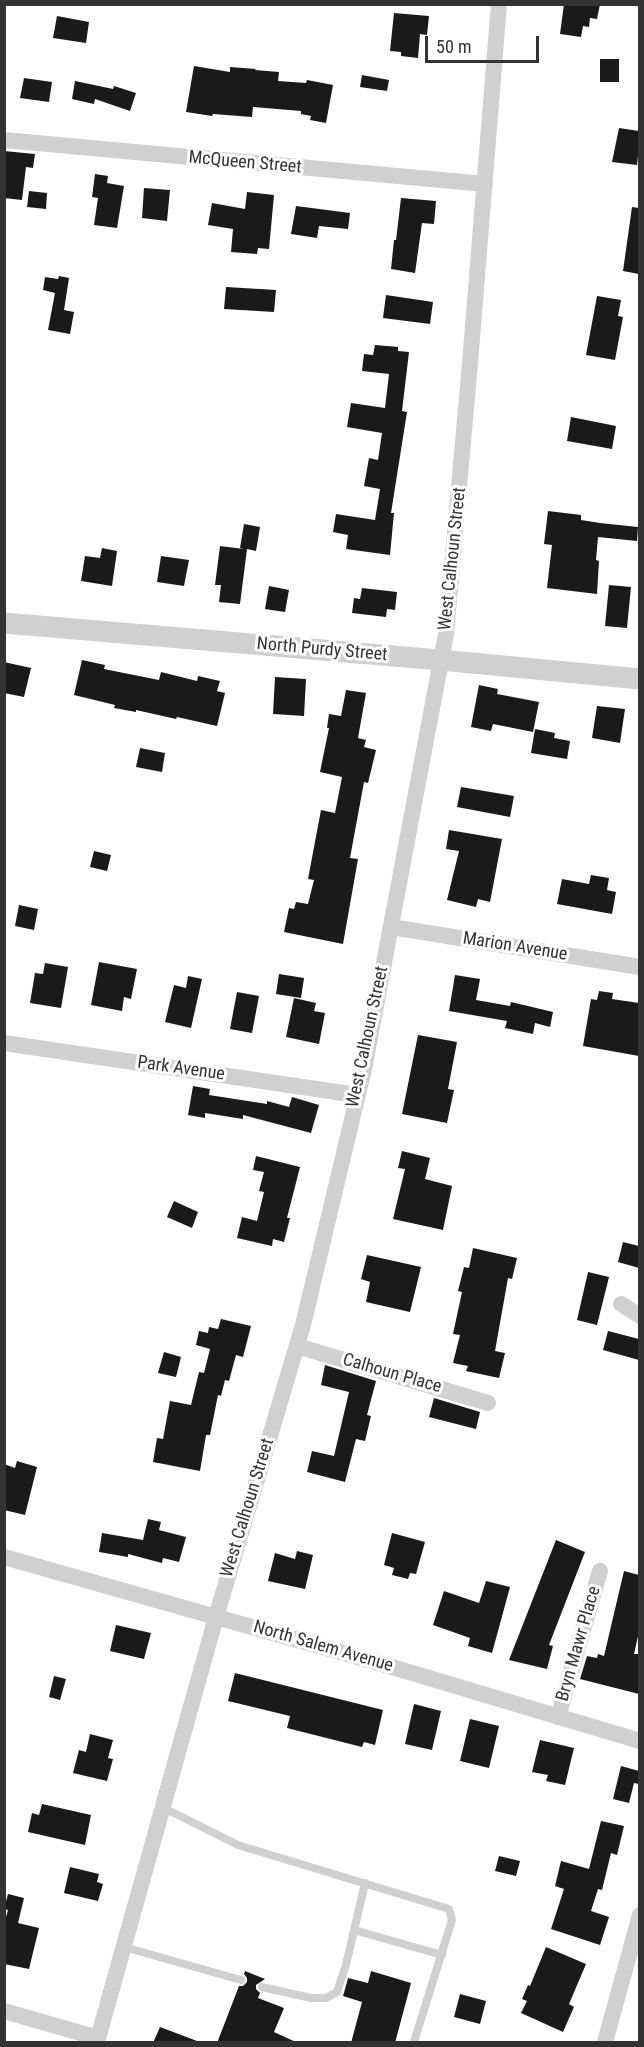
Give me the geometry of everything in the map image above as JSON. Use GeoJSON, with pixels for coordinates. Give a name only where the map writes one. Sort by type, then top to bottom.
{"type":"FeatureCollection","features":[{"type":"Feature","properties":{"kind":"street","name":"West Calhoun Street"},"geometry":{"type":"LineString","coordinates":[[97,2040],[216,1617],[297,1346],[357,1095],[391,927],[446,634],[500,4]]}},
{"type":"Feature","properties":{"kind":"street","name":"McQueen Street"},"geometry":{"type":"LineString","coordinates":[[4,140],[485,184]]}},
{"type":"Feature","properties":{"kind":"street","name":"North Purdy Street"},"geometry":{"type":"LineString","coordinates":[[4,623],[639,679]]}},
{"type":"Feature","properties":{"kind":"street","name":"Marion Avenue"},"geometry":{"type":"LineString","coordinates":[[391,927],[639,967]]}},
{"type":"Feature","properties":{"kind":"street","name":"Park Avenue"},"geometry":{"type":"LineString","coordinates":[[4,1043],[357,1095]]}},
{"type":"Feature","properties":{"kind":"street"},"geometry":{"type":"LineString","coordinates":[[621,1304],[639,1316]]}},
{"type":"Feature","properties":{"kind":"street","name":"Calhoun Place"},"geometry":{"type":"LineString","coordinates":[[297,1346],[488,1402]]}},
{"type":"Feature","properties":{"kind":"street","name":"North Salem Avenue"},"geometry":{"type":"LineString","coordinates":[[4,1557],[639,1741]]}},
{"type":"Feature","properties":{"kind":"street","name":"Bryn Mawr Place"},"geometry":{"type":"LineString","coordinates":[[558,1717],[600,1572]]}},
{"type":"Feature","properties":{"kind":"street"},"geometry":{"type":"LineString","coordinates":[[605,2043],[639,1915]]}},
{"type":"Feature","properties":{"kind":"street"},"geometry":{"type":"LineString","coordinates":[[4,2011],[97,2040]]}},
{"type":"Feature","properties":{"kind":"lane"},"geometry":{"type":"LineString","coordinates":[[164,1808],[238,1845],[449,1910],[452,1920],[414,2043]]}},
{"type":"Feature","properties":{"kind":"lane"},"geometry":{"type":"LineString","coordinates":[[262,1987],[311,1998],[326,1998],[337,1992],[365,1883]]}},
{"type":"Feature","properties":{"kind":"lane"},"geometry":{"type":"LineString","coordinates":[[354,1930],[442,1955]]}},
{"type":"Feature","properties":{"kind":"lane"},"geometry":{"type":"LineString","coordinates":[[124,1947],[241,1980]]}},
{"type":"Feature","properties":{"kind":"building"},"geometry":{"type":"Polygon","coordinates":[[[564,4],[600,4],[597,19],[590,18],[589,27],[583,26],[581,37],[560,34],[564,4]]]}},
{"type":"Feature","properties":{"kind":"building"},"geometry":{"type":"Polygon","coordinates":[[[394,13],[429,16],[427,35],[420,34],[418,58],[401,56],[401,52],[390,51],[394,13]]]}},
{"type":"Feature","properties":{"kind":"building"},"geometry":{"type":"Polygon","coordinates":[[[57,16],[89,22],[86,43],[53,38],[57,16]]]}},
{"type":"Feature","properties":{"kind":"building"},"geometry":{"type":"Polygon","coordinates":[[[600,59],[619,59],[619,82],[600,82],[600,59]]]}},
{"type":"Feature","properties":{"kind":"building"},"geometry":{"type":"Polygon","coordinates":[[[194,66],[230,72],[230,67],[279,72],[278,81],[306,83],[307,80],[333,85],[326,123],[310,120],[311,116],[301,114],[301,111],[253,107],[252,117],[213,114],[212,116],[186,112],[194,66]]]}},
{"type":"Feature","properties":{"kind":"building"},"geometry":{"type":"Polygon","coordinates":[[[362,75],[389,80],[387,91],[360,87],[362,75]]]}},
{"type":"Feature","properties":{"kind":"building"},"geometry":{"type":"Polygon","coordinates":[[[24,78],[52,82],[49,102],[20,98],[24,78]]]}},
{"type":"Feature","properties":{"kind":"building"},"geometry":{"type":"Polygon","coordinates":[[[75,81],[113,89],[114,86],[136,93],[130,111],[95,99],[94,104],[72,99],[75,81]]]}},
{"type":"Feature","properties":{"kind":"building"},"geometry":{"type":"Polygon","coordinates":[[[619,128],[639,131],[637,165],[612,162],[619,128]]]}},
{"type":"Feature","properties":{"kind":"building"},"geometry":{"type":"Polygon","coordinates":[[[4,151],[35,154],[33,168],[26,167],[22,200],[4,198],[4,151]]]}},
{"type":"Feature","properties":{"kind":"building"},"geometry":{"type":"Polygon","coordinates":[[[95,174],[108,176],[107,183],[124,186],[117,228],[94,225],[98,198],[92,197],[95,174]]]}},
{"type":"Feature","properties":{"kind":"building"},"geometry":{"type":"Polygon","coordinates":[[[144,188],[170,190],[167,221],[142,218],[144,188]]]}},
{"type":"Feature","properties":{"kind":"building"},"geometry":{"type":"Polygon","coordinates":[[[29,191],[47,193],[46,209],[27,207],[29,191]]]}},
{"type":"Feature","properties":{"kind":"building"},"geometry":{"type":"Polygon","coordinates":[[[247,192],[274,195],[269,249],[258,248],[257,254],[231,252],[233,229],[208,225],[212,203],[245,209],[247,192]]]}},
{"type":"Feature","properties":{"kind":"building"},"geometry":{"type":"Polygon","coordinates":[[[401,198],[436,201],[434,224],[422,223],[415,273],[391,269],[401,198]]]}},
{"type":"Feature","properties":{"kind":"building"},"geometry":{"type":"Polygon","coordinates":[[[296,206],[350,213],[348,229],[319,226],[317,238],[291,234],[296,206]]]}},
{"type":"Feature","properties":{"kind":"building"},"geometry":{"type":"Polygon","coordinates":[[[632,207],[639,208],[639,274],[623,271],[632,207]]]}},
{"type":"Feature","properties":{"kind":"building"},"geometry":{"type":"Polygon","coordinates":[[[59,276],[69,278],[64,310],[74,312],[70,334],[48,330],[55,293],[43,290],[45,277],[58,279],[59,276]]]}},
{"type":"Feature","properties":{"kind":"building"},"geometry":{"type":"Polygon","coordinates":[[[226,287],[276,290],[274,312],[224,309],[226,287]]]}},
{"type":"Feature","properties":{"kind":"building"},"geometry":{"type":"Polygon","coordinates":[[[386,295],[433,302],[430,324],[383,318],[386,295]]]}},
{"type":"Feature","properties":{"kind":"building"},"geometry":{"type":"Polygon","coordinates":[[[597,296],[621,300],[618,316],[623,317],[615,360],[586,355],[597,296]]]}},
{"type":"Feature","properties":{"kind":"building"},"geometry":{"type":"Polygon","coordinates":[[[375,345],[398,347],[398,351],[409,352],[402,411],[407,412],[391,513],[394,513],[390,555],[346,549],[348,535],[333,532],[336,514],[375,520],[380,489],[364,486],[369,458],[378,460],[382,433],[347,427],[351,403],[385,408],[389,374],[362,371],[364,354],[373,355],[375,345]]]}},
{"type":"Feature","properties":{"kind":"building"},"geometry":{"type":"Polygon","coordinates":[[[571,417],[616,426],[612,449],[567,441],[571,417]]]}},
{"type":"Feature","properties":{"kind":"building"},"geometry":{"type":"Polygon","coordinates":[[[548,511],[581,515],[581,520],[638,527],[637,541],[598,537],[597,594],[547,588],[552,545],[544,544],[548,511]]]}},
{"type":"Feature","properties":{"kind":"building"},"geometry":{"type":"Polygon","coordinates":[[[244,524],[260,527],[256,551],[247,549],[240,604],[219,602],[221,585],[215,585],[220,546],[244,549],[240,548],[244,524]]]}},
{"type":"Feature","properties":{"kind":"building"},"geometry":{"type":"Polygon","coordinates":[[[102,548],[117,551],[112,586],[81,581],[85,556],[100,558],[102,548]]]}},
{"type":"Feature","properties":{"kind":"building"},"geometry":{"type":"Polygon","coordinates":[[[161,556],[189,560],[184,586],[157,582],[161,556]]]}},
{"type":"Feature","properties":{"kind":"building"},"geometry":{"type":"Polygon","coordinates":[[[609,585],[631,587],[627,628],[605,626],[609,585]]]}},
{"type":"Feature","properties":{"kind":"building"},"geometry":{"type":"Polygon","coordinates":[[[269,586],[289,590],[285,612],[265,609],[269,586]]]}},
{"type":"Feature","properties":{"kind":"building"},"geometry":{"type":"Polygon","coordinates":[[[362,588],[397,592],[395,610],[387,609],[386,617],[352,613],[354,598],[360,599],[362,588]]]}},
{"type":"Feature","properties":{"kind":"building"},"geometry":{"type":"Polygon","coordinates":[[[82,660],[105,665],[104,669],[159,680],[161,672],[197,681],[198,676],[220,681],[217,691],[225,693],[217,726],[177,717],[176,719],[136,710],[136,712],[114,708],[115,705],[74,695],[82,660]]]}},
{"type":"Feature","properties":{"kind":"building"},"geometry":{"type":"Polygon","coordinates":[[[4,662],[31,668],[24,697],[4,693],[4,662]]]}},
{"type":"Feature","properties":{"kind":"building"},"geometry":{"type":"Polygon","coordinates":[[[275,677],[306,679],[304,716],[273,714],[275,677]]]}},
{"type":"Feature","properties":{"kind":"building"},"geometry":{"type":"Polygon","coordinates":[[[479,685],[498,689],[497,694],[539,702],[533,732],[493,724],[491,731],[471,727],[479,685]]]}},
{"type":"Feature","properties":{"kind":"building"},"geometry":{"type":"Polygon","coordinates":[[[346,690],[366,693],[358,738],[366,740],[364,747],[376,750],[368,783],[364,782],[350,858],[358,859],[343,944],[284,932],[289,908],[294,909],[296,902],[308,904],[314,880],[308,879],[321,810],[335,813],[342,777],[320,772],[329,728],[327,728],[329,714],[341,716],[346,690]]]}},
{"type":"Feature","properties":{"kind":"building"},"geometry":{"type":"Polygon","coordinates":[[[597,706],[625,709],[620,743],[592,738],[597,706]]]}},
{"type":"Feature","properties":{"kind":"building"},"geometry":{"type":"Polygon","coordinates":[[[535,729],[555,733],[554,738],[570,741],[567,759],[531,753],[535,729]]]}},
{"type":"Feature","properties":{"kind":"building"},"geometry":{"type":"Polygon","coordinates":[[[140,748],[165,753],[162,772],[136,767],[140,748]]]}},
{"type":"Feature","properties":{"kind":"building"},"geometry":{"type":"Polygon","coordinates":[[[461,787],[514,796],[510,817],[457,807],[461,787]]]}},
{"type":"Feature","properties":{"kind":"building"},"geometry":{"type":"Polygon","coordinates":[[[449,830],[502,839],[490,902],[478,899],[476,907],[447,900],[459,851],[446,849],[449,830]]]}},
{"type":"Feature","properties":{"kind":"building"},"geometry":{"type":"Polygon","coordinates":[[[94,851],[111,855],[107,871],[90,867],[94,851]]]}},
{"type":"Feature","properties":{"kind":"building"},"geometry":{"type":"Polygon","coordinates":[[[591,875],[609,878],[607,890],[616,892],[612,914],[557,904],[562,879],[589,884],[591,875]]]}},
{"type":"Feature","properties":{"kind":"building"},"geometry":{"type":"Polygon","coordinates":[[[19,905],[38,909],[34,930],[15,926],[19,905]]]}},
{"type":"Feature","properties":{"kind":"building"},"geometry":{"type":"Polygon","coordinates":[[[99,962],[137,969],[131,999],[124,997],[122,1011],[91,1005],[99,962]]]}},
{"type":"Feature","properties":{"kind":"building"},"geometry":{"type":"Polygon","coordinates":[[[45,963],[68,967],[61,1008],[30,1003],[35,973],[43,974],[45,963]]]}},
{"type":"Feature","properties":{"kind":"building"},"geometry":{"type":"Polygon","coordinates":[[[279,974],[304,978],[301,998],[276,994],[279,974]]]}},
{"type":"Feature","properties":{"kind":"building"},"geometry":{"type":"Polygon","coordinates":[[[455,975],[480,979],[476,1000],[510,1006],[511,1002],[553,1012],[550,1027],[535,1023],[533,1034],[505,1028],[507,1021],[449,1011],[455,975]]]}},
{"type":"Feature","properties":{"kind":"building"},"geometry":{"type":"Polygon","coordinates":[[[188,976],[202,979],[191,1028],[165,1022],[174,985],[186,988],[188,976]]]}},
{"type":"Feature","properties":{"kind":"building"},"geometry":{"type":"Polygon","coordinates":[[[599,991],[613,993],[612,999],[639,1003],[639,1056],[583,1046],[591,999],[597,1000],[599,991]]]}},
{"type":"Feature","properties":{"kind":"building"},"geometry":{"type":"Polygon","coordinates":[[[237,992],[259,996],[252,1033],[230,1029],[237,992]]]}},
{"type":"Feature","properties":{"kind":"building"},"geometry":{"type":"Polygon","coordinates":[[[294,998],[316,1003],[314,1011],[325,1013],[319,1044],[286,1037],[294,998]]]}},
{"type":"Feature","properties":{"kind":"building"},"geometry":{"type":"Polygon","coordinates":[[[418,1035],[457,1042],[448,1089],[454,1090],[447,1123],[402,1114],[418,1035]]]}},
{"type":"Feature","properties":{"kind":"building"},"geometry":{"type":"Polygon","coordinates":[[[193,1086],[210,1089],[209,1095],[267,1104],[267,1101],[289,1107],[292,1097],[319,1105],[311,1133],[243,1115],[243,1119],[205,1113],[205,1118],[188,1115],[193,1086]]]}},
{"type":"Feature","properties":{"kind":"building"},"geometry":{"type":"Polygon","coordinates":[[[402,1151],[430,1158],[425,1179],[452,1186],[443,1230],[393,1219],[405,1169],[398,1168],[402,1151]]]}},
{"type":"Feature","properties":{"kind":"building"},"geometry":{"type":"Polygon","coordinates":[[[256,1156],[300,1167],[287,1218],[290,1218],[284,1242],[273,1239],[272,1246],[237,1238],[242,1217],[257,1221],[264,1192],[259,1191],[264,1172],[253,1170],[256,1156]]]}},
{"type":"Feature","properties":{"kind":"building"},"geometry":{"type":"Polygon","coordinates":[[[174,1201],[198,1212],[192,1228],[167,1217],[174,1201]]]}},
{"type":"Feature","properties":{"kind":"building"},"geometry":{"type":"Polygon","coordinates":[[[623,1242],[639,1246],[639,1268],[618,1262],[623,1242]]]}},
{"type":"Feature","properties":{"kind":"building"},"geometry":{"type":"Polygon","coordinates":[[[473,1248],[517,1258],[512,1279],[508,1278],[495,1351],[505,1353],[499,1378],[466,1371],[468,1366],[453,1363],[460,1335],[453,1334],[462,1292],[458,1291],[464,1267],[469,1268],[473,1248]]]}},
{"type":"Feature","properties":{"kind":"building"},"geometry":{"type":"Polygon","coordinates":[[[367,1255],[421,1267],[410,1312],[366,1302],[370,1282],[361,1279],[367,1255]]]}},
{"type":"Feature","properties":{"kind":"building"},"geometry":{"type":"Polygon","coordinates":[[[588,1272],[609,1277],[597,1325],[577,1320],[588,1272]]]}},
{"type":"Feature","properties":{"kind":"building"},"geometry":{"type":"Polygon","coordinates":[[[221,1319],[251,1326],[243,1357],[236,1355],[229,1381],[225,1380],[221,1396],[218,1395],[210,1435],[206,1435],[200,1471],[153,1462],[157,1438],[163,1439],[170,1401],[191,1405],[199,1372],[204,1373],[210,1349],[196,1345],[199,1331],[208,1333],[209,1327],[218,1329],[221,1319]]]}},
{"type":"Feature","properties":{"kind":"building"},"geometry":{"type":"Polygon","coordinates":[[[608,1331],[639,1339],[639,1360],[603,1350],[608,1331]]]}},
{"type":"Feature","properties":{"kind":"building"},"geometry":{"type":"Polygon","coordinates":[[[164,1352],[181,1357],[176,1377],[158,1373],[164,1352]]]}},
{"type":"Feature","properties":{"kind":"building"},"geometry":{"type":"Polygon","coordinates":[[[325,1365],[376,1381],[367,1415],[371,1416],[365,1441],[356,1439],[345,1482],[307,1472],[312,1451],[334,1456],[349,1392],[321,1385],[325,1365]]]}},
{"type":"Feature","properties":{"kind":"building"},"geometry":{"type":"Polygon","coordinates":[[[434,1398],[480,1412],[476,1429],[429,1417],[434,1398]]]}},
{"type":"Feature","properties":{"kind":"building"},"geometry":{"type":"Polygon","coordinates":[[[17,1461],[37,1467],[25,1515],[4,1510],[4,1464],[15,1468],[17,1461]]]}},
{"type":"Feature","properties":{"kind":"building"},"geometry":{"type":"Polygon","coordinates":[[[148,1519],[161,1522],[159,1530],[186,1537],[179,1562],[163,1558],[162,1563],[128,1554],[128,1557],[99,1552],[102,1533],[143,1540],[148,1519]]]}},
{"type":"Feature","properties":{"kind":"building"},"geometry":{"type":"Polygon","coordinates":[[[392,1533],[425,1542],[416,1574],[410,1573],[408,1579],[392,1575],[394,1568],[384,1565],[392,1533]]]}},
{"type":"Feature","properties":{"kind":"building"},"geometry":{"type":"Polygon","coordinates":[[[556,1540],[585,1552],[549,1645],[553,1646],[547,1669],[509,1660],[556,1540]]]}},
{"type":"Feature","properties":{"kind":"building"},"geometry":{"type":"Polygon","coordinates":[[[297,1551],[313,1555],[305,1589],[268,1581],[275,1553],[295,1559],[297,1551]]]}},
{"type":"Feature","properties":{"kind":"building"},"geometry":{"type":"Polygon","coordinates":[[[624,1571],[639,1575],[639,1632],[634,1654],[639,1654],[639,1694],[580,1679],[587,1656],[597,1658],[598,1654],[604,1656],[624,1571]]]}},
{"type":"Feature","properties":{"kind":"building"},"geometry":{"type":"Polygon","coordinates":[[[486,1581],[510,1587],[492,1653],[468,1646],[470,1638],[433,1625],[444,1591],[479,1603],[486,1581]]]}},
{"type":"Feature","properties":{"kind":"building"},"geometry":{"type":"Polygon","coordinates":[[[116,1625],[151,1633],[144,1659],[110,1651],[116,1625]]]}},
{"type":"Feature","properties":{"kind":"building"},"geometry":{"type":"Polygon","coordinates":[[[235,1673],[383,1710],[375,1745],[364,1742],[362,1747],[287,1728],[290,1716],[228,1701],[235,1673]]]}},
{"type":"Feature","properties":{"kind":"building"},"geometry":{"type":"Polygon","coordinates":[[[54,1676],[66,1679],[60,1700],[49,1697],[54,1676]]]}},
{"type":"Feature","properties":{"kind":"building"},"geometry":{"type":"Polygon","coordinates":[[[414,1704],[441,1711],[432,1750],[405,1744],[414,1704]]]}},
{"type":"Feature","properties":{"kind":"building"},"geometry":{"type":"Polygon","coordinates":[[[470,1719],[499,1726],[489,1768],[460,1761],[470,1719]]]}},
{"type":"Feature","properties":{"kind":"building"},"geometry":{"type":"Polygon","coordinates":[[[90,1734],[113,1740],[108,1758],[113,1759],[107,1781],[73,1773],[79,1750],[86,1752],[90,1734]]]}},
{"type":"Feature","properties":{"kind":"building"},"geometry":{"type":"Polygon","coordinates":[[[540,1740],[574,1748],[565,1785],[546,1781],[548,1775],[532,1772],[540,1740]]]}},
{"type":"Feature","properties":{"kind":"building"},"geometry":{"type":"Polygon","coordinates":[[[621,1766],[639,1771],[639,1784],[634,1783],[629,1803],[613,1799],[621,1766]]]}},
{"type":"Feature","properties":{"kind":"building"},"geometry":{"type":"Polygon","coordinates":[[[42,1804],[91,1815],[85,1845],[28,1832],[32,1813],[39,1815],[42,1804]]]}},
{"type":"Feature","properties":{"kind":"building"},"geometry":{"type":"Polygon","coordinates":[[[601,1821],[624,1826],[617,1855],[611,1853],[602,1890],[598,1889],[591,1911],[609,1917],[600,1945],[551,1929],[564,1889],[555,1886],[561,1861],[589,1869],[601,1821]]]}},
{"type":"Feature","properties":{"kind":"building"},"geometry":{"type":"Polygon","coordinates":[[[499,1856],[520,1861],[516,1876],[495,1871],[499,1856]]]}},
{"type":"Feature","properties":{"kind":"building"},"geometry":{"type":"Polygon","coordinates":[[[70,1867],[99,1874],[97,1882],[103,1884],[98,1901],[64,1893],[70,1867]]]}},
{"type":"Feature","properties":{"kind":"building"},"geometry":{"type":"Polygon","coordinates":[[[8,1894],[24,1898],[18,1923],[39,1928],[29,1969],[4,1964],[4,1924],[8,1910],[4,1909],[8,1894]]]}},
{"type":"Feature","properties":{"kind":"building"},"geometry":{"type":"Polygon","coordinates":[[[546,1947],[586,1964],[569,2004],[574,2007],[563,2032],[521,2013],[527,2001],[522,1999],[528,1985],[530,1986],[546,1947]]]}},
{"type":"Feature","properties":{"kind":"building"},"geometry":{"type":"Polygon","coordinates":[[[245,1971],[265,1979],[256,1985],[260,1993],[258,1998],[284,2008],[274,2032],[298,2043],[217,2043],[239,1986],[247,1982],[245,1971]]]}},
{"type":"Feature","properties":{"kind":"building"},"geometry":{"type":"Polygon","coordinates":[[[371,1971],[411,1983],[395,2043],[351,2043],[362,2002],[343,1996],[348,1978],[368,1983],[371,1971]]]}},
{"type":"Feature","properties":{"kind":"building"},"geometry":{"type":"Polygon","coordinates":[[[460,1994],[486,2001],[480,2024],[454,2017],[460,1994]]]}},
{"type":"Feature","properties":{"kind":"building"},"geometry":{"type":"Polygon","coordinates":[[[160,2027],[197,2041],[197,2043],[153,2043],[160,2027]]]}}]}
